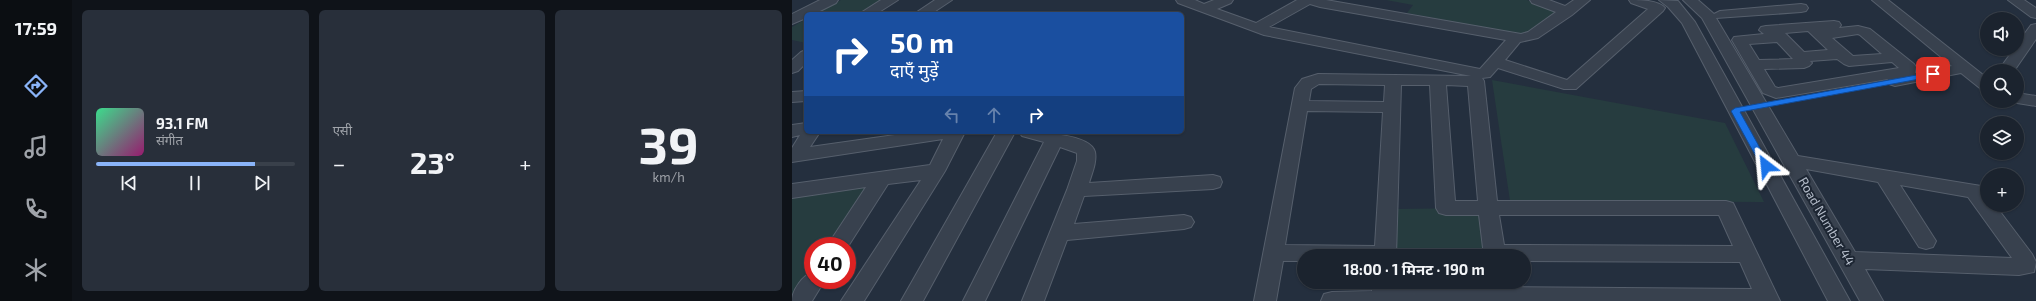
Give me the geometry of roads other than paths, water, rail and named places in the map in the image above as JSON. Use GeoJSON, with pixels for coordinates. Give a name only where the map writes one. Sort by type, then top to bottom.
{"type":"FeatureCollection","features":[{"type":"Feature","properties":{"kind":"street"},"geometry":{"type":"LineString","coordinates":[[808,12],[831,0]]}},
{"type":"Feature","properties":{"kind":"street"},"geometry":{"type":"LineString","coordinates":[[869,12],[890,0]]}},
{"type":"Feature","properties":{"kind":"street"},"geometry":{"type":"LineString","coordinates":[[924,12],[945,0]]}},
{"type":"Feature","properties":{"kind":"street"},"geometry":{"type":"LineString","coordinates":[[1182,0],[1269,32],[1484,74],[1516,38]]}},
{"type":"Feature","properties":{"kind":"street"},"geometry":{"type":"LineString","coordinates":[[1204,9],[1226,0]]}},
{"type":"Feature","properties":{"kind":"street"},"geometry":{"type":"LineString","coordinates":[[1257,28],[1307,0]]}},
{"type":"Feature","properties":{"kind":"street"},"geometry":{"type":"LineString","coordinates":[[1311,0],[1320,3],[1516,38],[1528,38],[1583,0]]}},
{"type":"Feature","properties":{"kind":"street"},"geometry":{"type":"LineString","coordinates":[[1537,0],[1567,12]]}},
{"type":"Feature","properties":{"kind":"street"},"geometry":{"type":"LineString","coordinates":[[1495,62],[1570,86],[1658,8],[1636,0]]}},
{"type":"Feature","properties":{"kind":"street","name":"Road Number 44"},"geometry":{"type":"LineString","coordinates":[[1666,0],[1673,4],[1688,22],[1839,301]]}},
{"type":"Feature","properties":{"kind":"street","name":"Road Number 44"},"geometry":{"type":"LineString","coordinates":[[1690,0],[1708,16],[1793,161],[1872,301]]}},
{"type":"Feature","properties":{"kind":"street"},"geometry":{"type":"LineString","coordinates":[[1879,0],[1980,81]]}},
{"type":"Feature","properties":{"kind":"street"},"geometry":{"type":"LineString","coordinates":[[2015,0],[2036,14]]}},
{"type":"Feature","properties":{"kind":"street"},"geometry":{"type":"LineString","coordinates":[[1720,15],[1796,4],[1845,58],[1868,78]]}},
{"type":"Feature","properties":{"kind":"street"},"geometry":{"type":"LineString","coordinates":[[792,20],[804,14]]}},
{"type":"Feature","properties":{"kind":"street"},"geometry":{"type":"LineString","coordinates":[[1818,29],[1858,30],[1865,32],[1908,67],[1908,71],[1776,93],[1769,90],[1740,40],[1778,33],[1857,23]]}},
{"type":"Feature","properties":{"kind":"street"},"geometry":{"type":"LineString","coordinates":[[1718,34],[1778,33],[1824,85]]}},
{"type":"Feature","properties":{"kind":"street"},"geometry":{"type":"LineString","coordinates":[[2011,64],[2034,35]]}},
{"type":"Feature","properties":{"kind":"street"},"geometry":{"type":"LineString","coordinates":[[792,68],[804,57]]}},
{"type":"Feature","properties":{"kind":"street"},"geometry":{"type":"LineString","coordinates":[[1755,65],[1802,60],[1896,57]]}},
{"type":"Feature","properties":{"kind":"street"},"geometry":{"type":"LineString","coordinates":[[1735,111],[1964,68]]}},
{"type":"Feature","properties":{"kind":"street"},"geometry":{"type":"LineString","coordinates":[[1264,301],[1303,88],[1308,82],[1318,79],[1476,81],[1488,209],[1494,249]]}},
{"type":"Feature","properties":{"kind":"street"},"geometry":{"type":"LineString","coordinates":[[1385,249],[1392,80]]}},
{"type":"Feature","properties":{"kind":"street"},"geometry":{"type":"LineString","coordinates":[[1332,301],[1383,291],[1768,300],[1726,208],[1446,208],[1438,80]]}},
{"type":"Feature","properties":{"kind":"street"},"geometry":{"type":"LineString","coordinates":[[792,97],[804,96]]}},
{"type":"Feature","properties":{"kind":"street"},"geometry":{"type":"LineString","coordinates":[[2024,99],[2036,101]]}},
{"type":"Feature","properties":{"kind":"street"},"geometry":{"type":"LineString","coordinates":[[1300,106],[1391,107]]}},
{"type":"Feature","properties":{"kind":"street"},"geometry":{"type":"LineString","coordinates":[[792,131],[804,129]]}},
{"type":"Feature","properties":{"kind":"street"},"geometry":{"type":"LineString","coordinates":[[794,156],[810,134]]}},
{"type":"Feature","properties":{"kind":"street"},"geometry":{"type":"LineString","coordinates":[[794,156],[942,134]]}},
{"type":"Feature","properties":{"kind":"street"},"geometry":{"type":"LineString","coordinates":[[852,301],[936,171],[954,134]]}},
{"type":"Feature","properties":{"kind":"street"},"geometry":{"type":"LineString","coordinates":[[912,301],[1005,134]]}},
{"type":"Feature","properties":{"kind":"street"},"geometry":{"type":"LineString","coordinates":[[1033,301],[1077,190],[1086,161],[1086,151],[1079,146],[1035,134]]}},
{"type":"Feature","properties":{"kind":"street"},"geometry":{"type":"LineString","coordinates":[[974,301],[1054,139]]}},
{"type":"Feature","properties":{"kind":"street"},"geometry":{"type":"LineString","coordinates":[[1793,161],[1974,191],[2025,260],[2026,266],[2019,268],[1849,260]]}},
{"type":"Feature","properties":{"kind":"street"},"geometry":{"type":"LineString","coordinates":[[792,191],[936,171]]}},
{"type":"Feature","properties":{"kind":"street"},"geometry":{"type":"LineString","coordinates":[[1885,177],[1926,241]]}},
{"type":"Feature","properties":{"kind":"street"},"geometry":{"type":"LineString","coordinates":[[843,237],[882,178]]}},
{"type":"Feature","properties":{"kind":"street"},"geometry":{"type":"LineString","coordinates":[[1077,190],[1213,182]]}},
{"type":"Feature","properties":{"kind":"street"},"geometry":{"type":"LineString","coordinates":[[1060,234],[1184,222]]}},
{"type":"Feature","properties":{"kind":"street"},"geometry":{"type":"LineString","coordinates":[[1273,253],[1297,253]]}},
{"type":"Feature","properties":{"kind":"street"},"geometry":{"type":"LineString","coordinates":[[1531,255],[1747,254]]}},
{"type":"Feature","properties":{"kind":"street"},"geometry":{"type":"LineString","coordinates":[[800,301],[808,289]]}}]}
